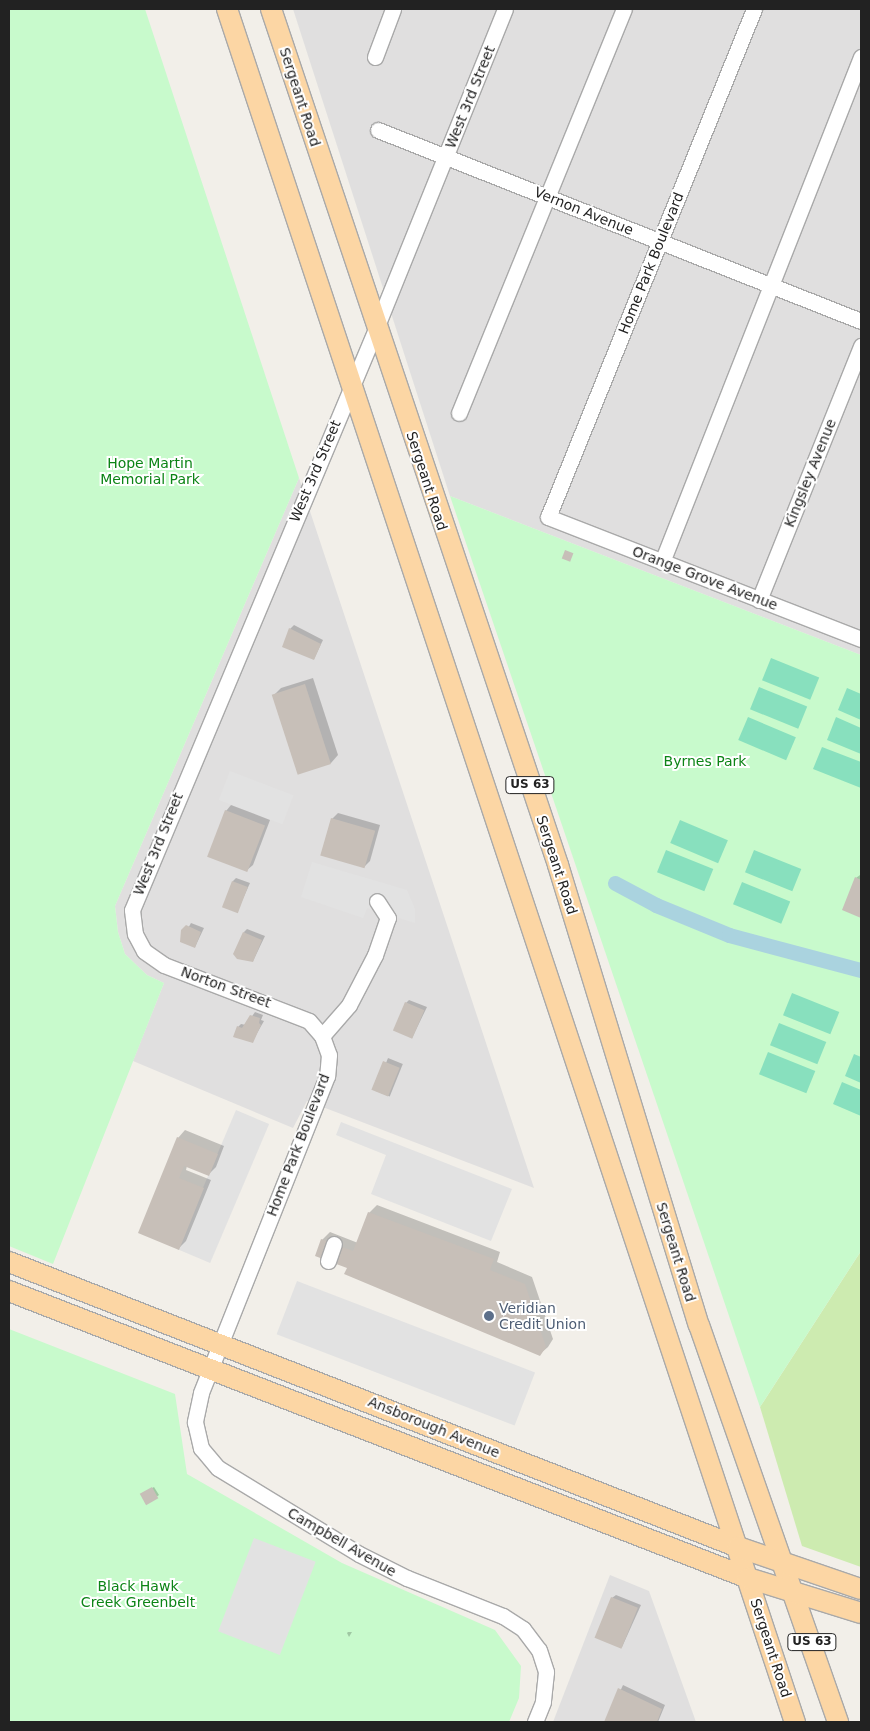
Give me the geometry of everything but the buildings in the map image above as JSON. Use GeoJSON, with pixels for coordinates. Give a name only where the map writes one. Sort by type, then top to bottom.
{"type":"FeatureCollection","features":[{"type":"Feature","properties":{"kind":"main road","name":"Sergeant Road"},"geometry":{"type":"LineString","coordinates":[[227,9],[795,1722]]}},
{"type":"Feature","properties":{"kind":"main road","name":"Sergeant Road"},"geometry":{"type":"LineString","coordinates":[[271,9],[376,329],[558,865],[699,1325],[796,1594],[838,1722]]}},
{"type":"Feature","properties":{"kind":"main road","name":"Ansborough Avenue"},"geometry":{"type":"LineString","coordinates":[[9,1262],[738,1547],[861,1589]]}},
{"type":"Feature","properties":{"kind":"main road","name":"Ansborough Avenue"},"geometry":{"type":"LineString","coordinates":[[9,1291],[748,1578],[861,1613]]}},
{"type":"Feature","properties":{"kind":"street"},"geometry":{"type":"LineString","coordinates":[[375,57],[393,9]]}},
{"type":"Feature","properties":{"kind":"street","name":"West 3rd Street"},"geometry":{"type":"LineString","coordinates":[[135,934],[132,910],[138,889],[376,329],[505,9]]}},
{"type":"Feature","properties":{"kind":"street"},"geometry":{"type":"LineString","coordinates":[[459,413],[624,9]]}},
{"type":"Feature","properties":{"kind":"street","name":"Home Park Boulevard"},"geometry":{"type":"LineString","coordinates":[[548,517],[754,9]]}},
{"type":"Feature","properties":{"kind":"street"},"geometry":{"type":"LineString","coordinates":[[662,562],[861,57]]}},
{"type":"Feature","properties":{"kind":"street","name":"Vernon Avenue"},"geometry":{"type":"LineString","coordinates":[[378,130],[861,321]]}},
{"type":"Feature","properties":{"kind":"street","name":"Kingsley Avenue"},"geometry":{"type":"LineString","coordinates":[[759,600],[861,346]]}},
{"type":"Feature","properties":{"kind":"street","name":"Orange Grove Avenue"},"geometry":{"type":"LineString","coordinates":[[548,517],[861,638]]}},
{"type":"Feature","properties":{"kind":"street"},"geometry":{"type":"LineString","coordinates":[[322,1036],[350,1004],[375,955],[388,918],[377,900]]}},
{"type":"Feature","properties":{"kind":"street","name":"Norton Street"},"geometry":{"type":"LineString","coordinates":[[135,934],[144,951],[164,965],[289,1011],[309,1021],[322,1036]]}},
{"type":"Feature","properties":{"kind":"street","name":"Home Park Boulevard"},"geometry":{"type":"LineString","coordinates":[[220,1343],[327,1076],[329,1055],[322,1036]]}},
{"type":"Feature","properties":{"kind":"street"},"geometry":{"type":"LineString","coordinates":[[328,1261],[334,1244]]}},
{"type":"Feature","properties":{"kind":"street","name":"Campbell Avenue"},"geometry":{"type":"LineString","coordinates":[[220,1343],[196,1409],[195,1422],[202,1448],[218,1468],[382,1566],[503,1616],[523,1629],[544,1660],[546,1686],[543,1702],[535,1722]]}},
{"type":"Feature","properties":{"kind":"shaded area"},"geometry":{"type":"Polygon","coordinates":[[[293,9],[861,9],[861,655],[450,496],[293,9]]]}},
{"type":"Feature","properties":{"kind":"shaded area"},"geometry":{"type":"Polygon","coordinates":[[[299,478],[534,1188],[307,1101],[293,1128],[133,1061],[164,983],[147,975],[125,954],[118,932],[115,906],[299,478]]]}},
{"type":"Feature","properties":{"kind":"shaded area"},"geometry":{"type":"Polygon","coordinates":[[[230,771],[293,795],[282,824],[219,800],[230,771]]]}},
{"type":"Feature","properties":{"kind":"shaded area"},"geometry":{"type":"Polygon","coordinates":[[[312,862],[407,890],[415,909],[415,923],[367,908],[363,918],[301,897],[312,862]]]}},
{"type":"Feature","properties":{"kind":"shaded area"},"geometry":{"type":"Polygon","coordinates":[[[236,1110],[269,1124],[210,1263],[177,1249],[236,1110]]]}},
{"type":"Feature","properties":{"kind":"shaded area"},"geometry":{"type":"Polygon","coordinates":[[[341,1122],[512,1189],[491,1241],[371,1194],[386,1155],[336,1135],[341,1122]]]}},
{"type":"Feature","properties":{"kind":"shaded area"},"geometry":{"type":"Polygon","coordinates":[[[297,1281],[535,1372],[515,1426],[277,1334],[297,1281]]]}},
{"type":"Feature","properties":{"kind":"shaded area"},"geometry":{"type":"Polygon","coordinates":[[[254,1538],[316,1562],[280,1655],[218,1631],[254,1538]]]}},
{"type":"Feature","properties":{"kind":"shaded area"},"geometry":{"type":"Polygon","coordinates":[[[610,1575],[649,1591],[696,1722],[553,1722],[610,1575]]]}},
{"type":"Feature","properties":{"kind":"green space","name":"Hope Martin Memorial Park"},"geometry":{"type":"Polygon","coordinates":[[[9,9],[145,9],[299,478],[115,906],[118,932],[125,954],[147,975],[164,983],[53,1264],[9,1246],[9,9]]]}},
{"type":"Feature","properties":{"kind":"green space","name":"Byrnes Park"},"geometry":{"type":"Polygon","coordinates":[[[450,496],[861,655],[861,1251],[760,1407],[450,496]]]}},
{"type":"Feature","properties":{"kind":"green space"},"geometry":{"type":"Polygon","coordinates":[[[771,658],[819,677],[810,700],[762,680],[771,658]]]}},
{"type":"Feature","properties":{"kind":"green space"},"geometry":{"type":"Polygon","coordinates":[[[759,687],[807,706],[798,729],[750,709],[759,687]]]}},
{"type":"Feature","properties":{"kind":"green space"},"geometry":{"type":"Polygon","coordinates":[[[847,688],[861,694],[861,720],[838,710],[847,688]]]}},
{"type":"Feature","properties":{"kind":"green space"},"geometry":{"type":"Polygon","coordinates":[[[748,717],[796,737],[786,760],[738,740],[748,717]]]}},
{"type":"Feature","properties":{"kind":"green space"},"geometry":{"type":"Polygon","coordinates":[[[836,717],[861,728],[861,754],[827,740],[836,717]]]}},
{"type":"Feature","properties":{"kind":"green space"},"geometry":{"type":"Polygon","coordinates":[[[822,747],[861,762],[861,788],[813,769],[822,747]]]}},
{"type":"Feature","properties":{"kind":"green space"},"geometry":{"type":"Polygon","coordinates":[[[680,820],[728,840],[718,863],[670,843],[680,820]]]}},
{"type":"Feature","properties":{"kind":"green space"},"geometry":{"type":"Polygon","coordinates":[[[666,850],[713,869],[704,891],[657,872],[666,850]]]}},
{"type":"Feature","properties":{"kind":"green space"},"geometry":{"type":"Polygon","coordinates":[[[754,850],[801,869],[792,891],[745,872],[754,850]]]}},
{"type":"Feature","properties":{"kind":"green space"},"geometry":{"type":"Polygon","coordinates":[[[742,882],[790,901],[781,924],[733,904],[742,882]]]}},
{"type":"Feature","properties":{"kind":"green space"},"geometry":{"type":"Polygon","coordinates":[[[792,993],[839,1012],[830,1034],[783,1015],[792,993]]]}},
{"type":"Feature","properties":{"kind":"green space"},"geometry":{"type":"Polygon","coordinates":[[[779,1023],[826,1042],[817,1064],[770,1045],[779,1023]]]}},
{"type":"Feature","properties":{"kind":"green space"},"geometry":{"type":"Polygon","coordinates":[[[768,1052],[815,1071],[806,1093],[759,1074],[768,1052]]]}},
{"type":"Feature","properties":{"kind":"green space"},"geometry":{"type":"Polygon","coordinates":[[[854,1054],[861,1057],[861,1083],[845,1076],[854,1054]]]}},
{"type":"Feature","properties":{"kind":"green space"},"geometry":{"type":"Polygon","coordinates":[[[842,1082],[861,1090],[861,1116],[833,1104],[842,1082]]]}},
{"type":"Feature","properties":{"kind":"green space"},"geometry":{"type":"Polygon","coordinates":[[[861,1251],[861,1567],[802,1546],[760,1407],[861,1251]]]}},
{"type":"Feature","properties":{"kind":"green space","name":"Black Hawk Creek Greenbelt"},"geometry":{"type":"Polygon","coordinates":[[[9,1329],[175,1394],[187,1474],[342,1563],[495,1630],[521,1666],[519,1698],[509,1722],[9,1722],[9,1329]]]}},
{"type":"Feature","properties":{"kind":"waterway"},"geometry":{"type":"LineString","coordinates":[[615,883],[656,905],[729,935],[861,970]]}},
{"type":"Feature","properties":{"kind":"place","name":"Veridian Credit Union"},"geometry":{"type":"Point","coordinates":[489,1316]}}]}
